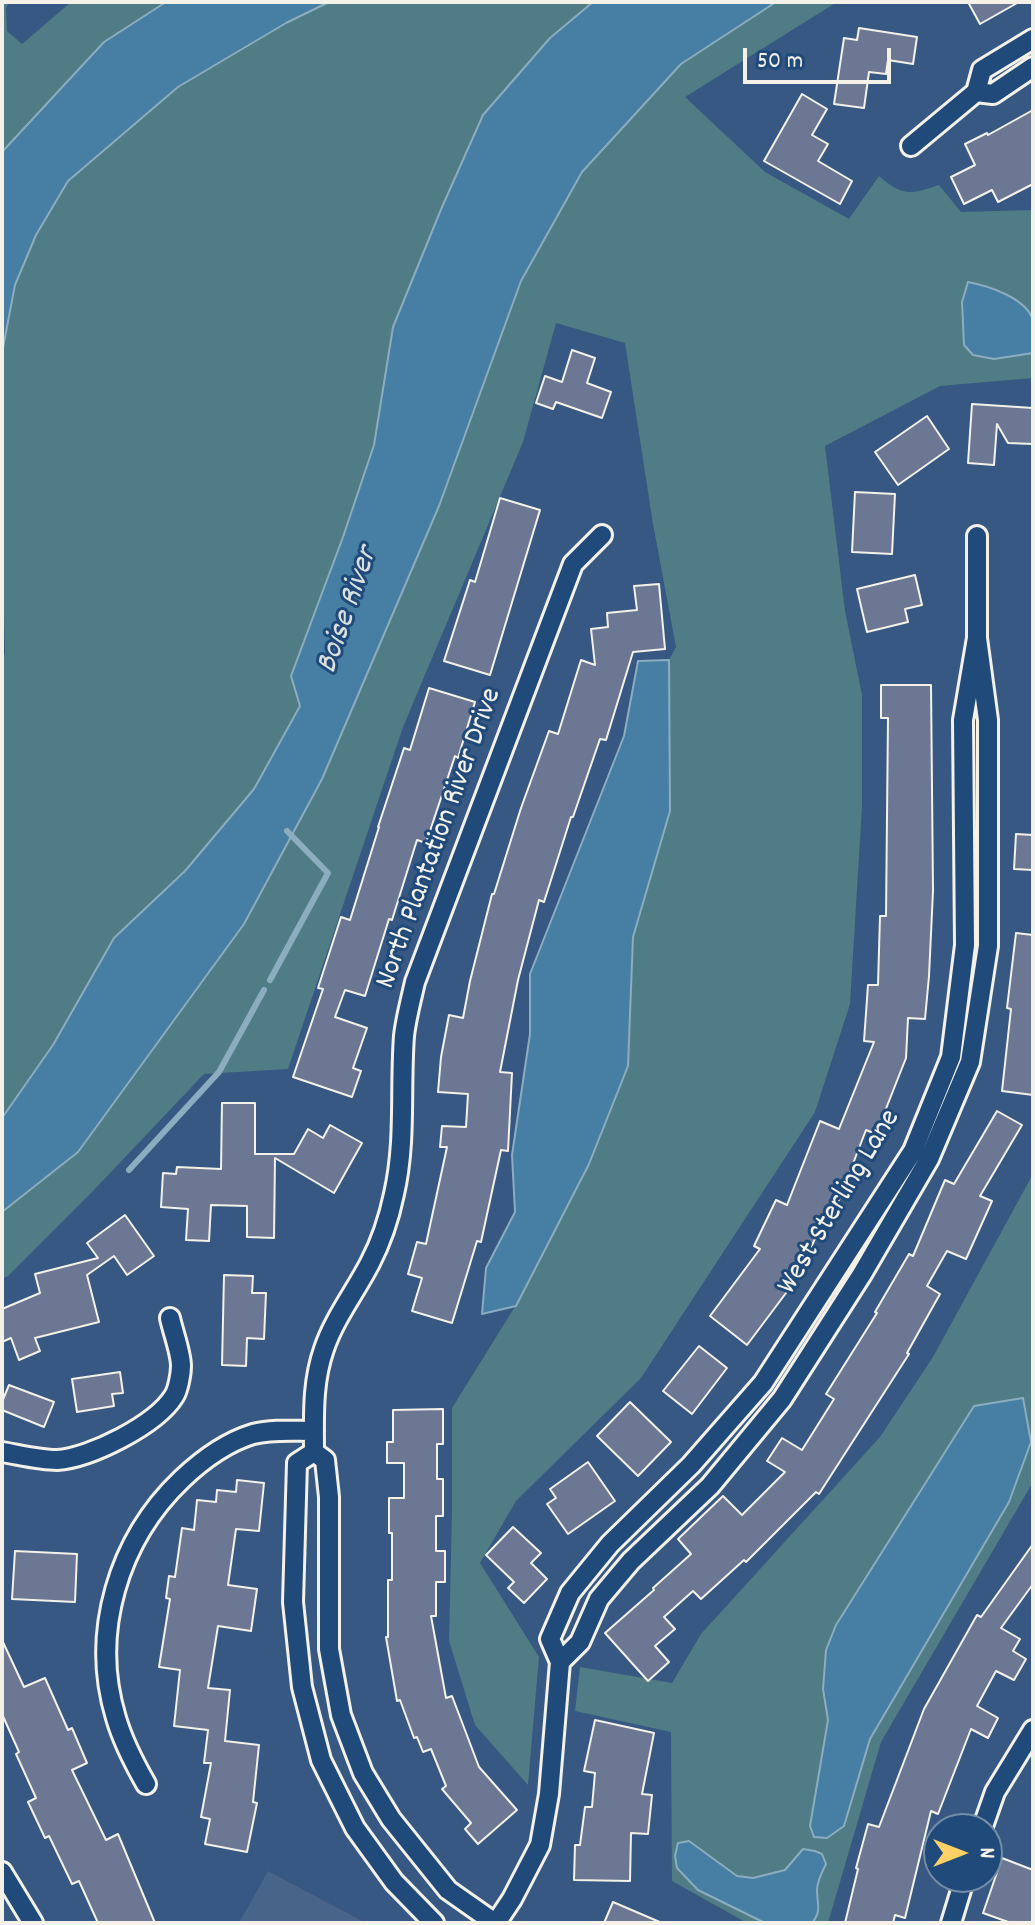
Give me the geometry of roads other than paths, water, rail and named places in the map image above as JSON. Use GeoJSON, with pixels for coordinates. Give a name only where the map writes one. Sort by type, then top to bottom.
{"type":"FeatureCollection","features":[{"type":"Feature","properties":{"kind":"street"},"geometry":{"type":"LineString","coordinates":[[911,146],[976,92],[982,70],[1033,39]]}},
{"type":"Feature","properties":{"kind":"street"},"geometry":{"type":"LineString","coordinates":[[976,92],[993,94],[1033,67]]}},
{"type":"Feature","properties":{"kind":"street","name":"North Plantation River Drive"},"geometry":{"type":"LineString","coordinates":[[314,1452],[315,1390],[325,1345],[371,1261],[394,1196],[402,1129],[405,1032],[415,982],[573,564],[602,535]]}},
{"type":"Feature","properties":{"kind":"street","name":"West Sterling Lane"},"geometry":{"type":"LineString","coordinates":[[560,1662],[580,1642],[599,1599],[631,1561],[710,1486],[782,1399],[862,1274],[929,1159],[970,1062],[988,946],[988,720],[977,638],[977,536]]}},
{"type":"Feature","properties":{"kind":"street","name":"West Sterling Lane"},"geometry":{"type":"LineString","coordinates":[[496,1923],[540,1845],[549,1794],[560,1662],[550,1639],[570,1593],[610,1544],[691,1465],[763,1383],[913,1151],[951,1057],[965,945],[963,720],[977,638]]}},
{"type":"Feature","properties":{"kind":"street"},"geometry":{"type":"LineString","coordinates":[[2,1452],[56,1460],[75,1457],[100,1450],[148,1421],[175,1394],[181,1366],[170,1318]]}},
{"type":"Feature","properties":{"kind":"street"},"geometry":{"type":"LineString","coordinates":[[146,1784],[123,1740],[109,1692],[107,1667],[108,1622],[129,1550],[155,1508],[209,1457],[253,1434],[314,1431]]}},
{"type":"Feature","properties":{"kind":"street","name":"North Plantation River Drive"},"geometry":{"type":"LineString","coordinates":[[314,1452],[297,1463],[293,1602],[302,1687],[321,1760],[355,1828],[394,1882],[434,1923]]}},
{"type":"Feature","properties":{"kind":"street","name":"North Plantation River Drive"},"geometry":{"type":"LineString","coordinates":[[314,1452],[325,1460],[329,1497],[329,1649],[341,1715],[363,1773],[391,1819],[448,1890],[496,1923]]}},
{"type":"Feature","properties":{"kind":"street"},"geometry":{"type":"LineString","coordinates":[[988,1813],[995,1792],[1033,1730]]}},
{"type":"Feature","properties":{"kind":"street"},"geometry":{"type":"LineString","coordinates":[[2,1872],[33,1923]]}},
{"type":"Feature","properties":{"kind":"street"},"geometry":{"type":"LineString","coordinates":[[951,1923],[960,1893]]}},
{"type":"Feature","properties":{"kind":"water"},"geometry":{"type":"Polygon","coordinates":[[[166,2],[329,2],[286,23],[178,87],[68,181],[36,235],[15,285],[2,353],[2,152],[104,42],[166,2]]]}},
{"type":"Feature","properties":{"kind":"water","name":"Boise River"},"geometry":{"type":"Polygon","coordinates":[[[593,2],[776,2],[681,64],[582,172],[521,281],[439,506],[322,779],[244,924],[78,1152],[2,1212],[2,1118],[53,1045],[114,938],[185,871],[254,789],[300,706],[291,676],[374,445],[393,327],[483,115],[550,38],[593,2]]]}},
{"type":"Feature","properties":{"kind":"water"},"geometry":{"type":"Polygon","coordinates":[[[968,282],[996,290],[1023,305],[1033,320],[1033,353],[994,359],[973,355],[964,345],[962,302],[968,282]]]}},
{"type":"Feature","properties":{"kind":"water"},"geometry":{"type":"Polygon","coordinates":[[[669,660],[670,811],[633,937],[628,1066],[589,1164],[516,1306],[482,1314],[486,1268],[515,1212],[512,1155],[530,1034],[530,974],[624,736],[638,661],[669,660]]]}},
{"type":"Feature","properties":{"kind":"water"},"geometry":{"type":"Polygon","coordinates":[[[1023,1398],[1031,1442],[1009,1502],[870,1739],[844,1826],[827,1838],[814,1837],[810,1826],[828,1720],[823,1689],[826,1650],[836,1625],[974,1406],[1023,1398]]]}},
{"type":"Feature","properties":{"kind":"water"},"geometry":{"type":"Polygon","coordinates":[[[689,1841],[737,1876],[753,1878],[785,1870],[803,1849],[822,1854],[826,1864],[818,1883],[815,1919],[812,1923],[765,1923],[698,1890],[677,1868],[675,1856],[678,1843],[689,1841]]]}},
{"type":"Feature","properties":{"kind":"waterway"},"geometry":{"type":"LineString","coordinates":[[270,980],[328,873],[287,831]]}},
{"type":"Feature","properties":{"kind":"waterway"},"geometry":{"type":"LineString","coordinates":[[129,1170],[219,1072],[264,990]]}}]}
